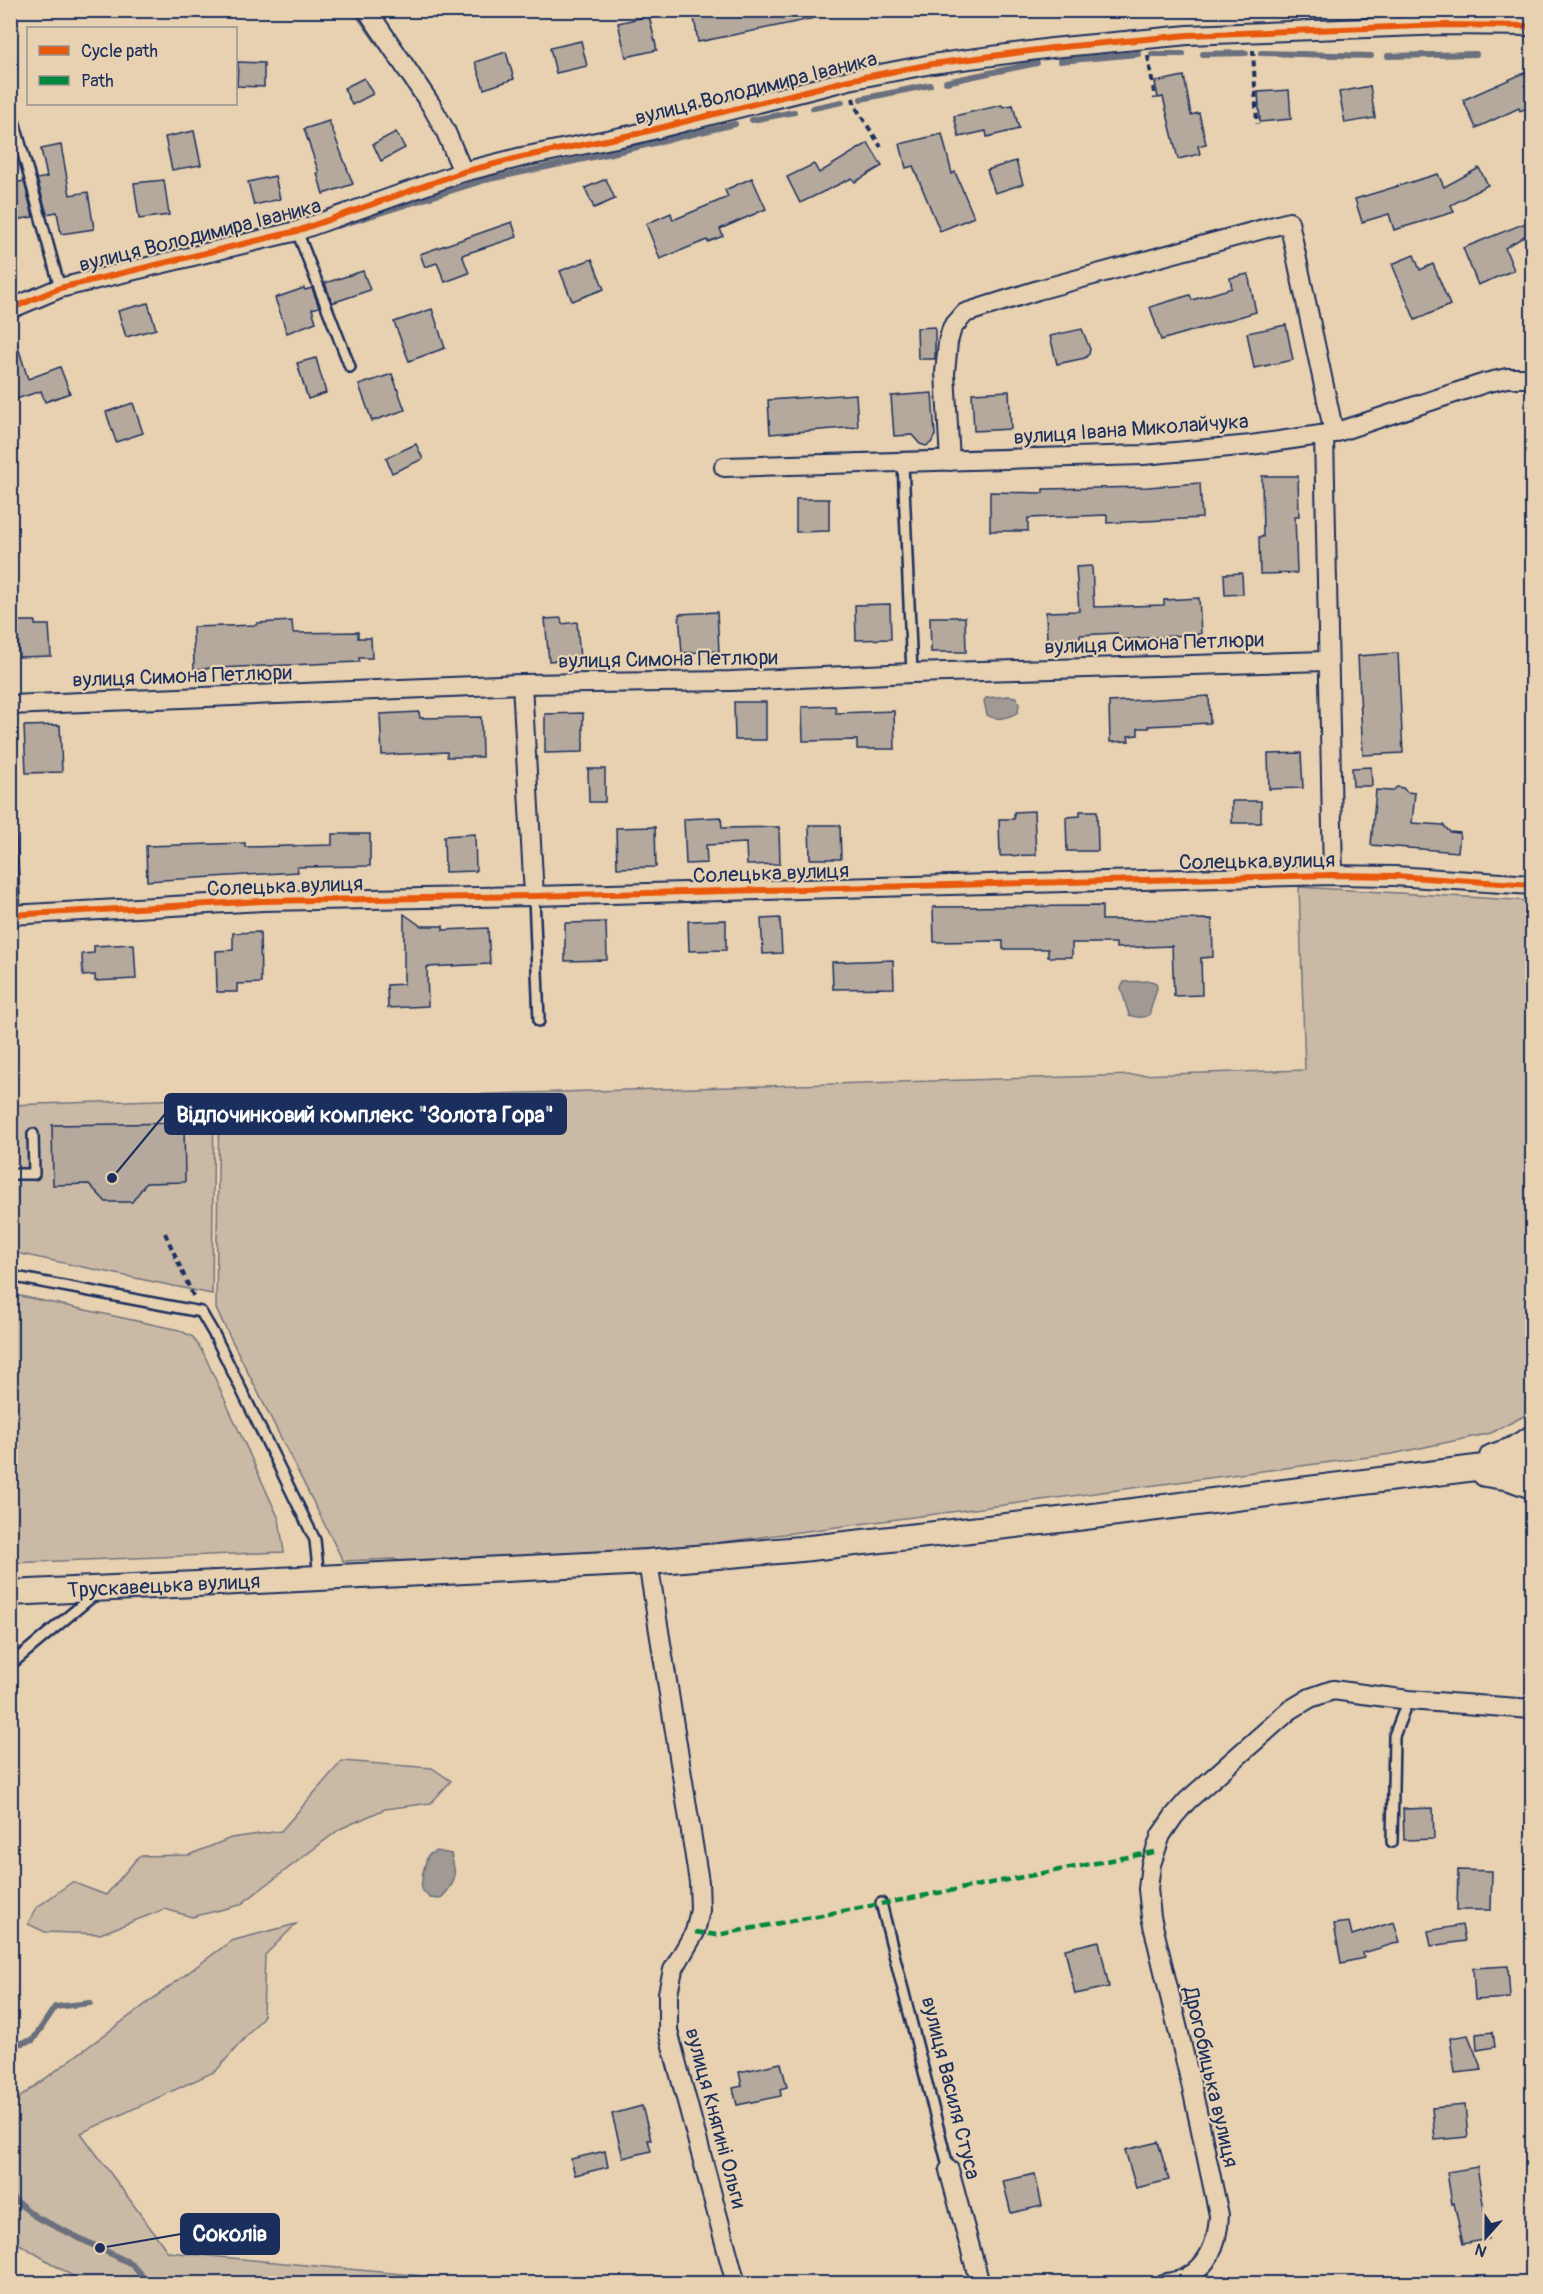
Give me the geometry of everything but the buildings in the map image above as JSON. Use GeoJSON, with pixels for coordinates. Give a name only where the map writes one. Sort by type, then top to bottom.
{"type":"FeatureCollection","features":[{"type":"Feature","properties":{"kind":"main road"},"geometry":{"type":"LineString","coordinates":[[1455,1470],[1512,1450],[1533,1438]]}},
{"type":"Feature","properties":{"kind":"main road"},"geometry":{"type":"LineString","coordinates":[[1455,1470],[1533,1461]]}},
{"type":"Feature","properties":{"kind":"main road","name":"Трускавецька вулиця"},"geometry":{"type":"LineString","coordinates":[[10,1593],[648,1562],[824,1547],[1455,1470]]}},
{"type":"Feature","properties":{"kind":"main road"},"geometry":{"type":"LineString","coordinates":[[1455,1470],[1510,1478],[1533,1486]]}},
{"type":"Feature","properties":{"kind":"street"},"geometry":{"type":"LineString","coordinates":[[367,10],[431,105],[445,130],[463,172]]}},
{"type":"Feature","properties":{"kind":"street","name":"вулиця Володимира Іваника"},"geometry":{"type":"LineString","coordinates":[[10,309],[60,288],[297,231],[463,172],[522,157],[636,134],[849,80],[932,64],[1052,48],[1251,32],[1446,25],[1533,26]]}},
{"type":"Feature","properties":{"kind":"street"},"geometry":{"type":"LineString","coordinates":[[950,461],[945,373],[948,342],[952,328],[965,314],[1038,290],[1289,222],[1329,434],[1327,661],[1333,875]]}},
{"type":"Feature","properties":{"kind":"street","name":"вулиця Івана Миколайчука"},"geometry":{"type":"LineString","coordinates":[[724,466],[1143,455],[1251,445],[1329,434],[1485,383],[1508,378],[1533,378]]}},
{"type":"Feature","properties":{"kind":"street","name":"вулиця Симона Петлюри"},"geometry":{"type":"LineString","coordinates":[[10,705],[522,684],[731,681],[912,673],[1327,661]]}},
{"type":"Feature","properties":{"kind":"street"},"geometry":{"type":"LineString","coordinates":[[522,684],[534,896]]}},
{"type":"Feature","properties":{"kind":"street","name":"Солецька вулиця"},"geometry":{"type":"LineString","coordinates":[[13,915],[263,901],[1333,875],[1394,876],[1533,885]]}},
{"type":"Feature","properties":{"kind":"street","name":"вулиця Княгині Ольги"},"geometry":{"type":"LineString","coordinates":[[648,1562],[699,1882],[700,1910],[695,1932],[673,1970],[668,1994],[668,2031],[736,2283]]}},
{"type":"Feature","properties":{"kind":"street","name":"Дрогобицька вулиця"},"geometry":{"type":"LineString","coordinates":[[1163,2283],[1185,2278],[1203,2265],[1219,2235],[1220,2215],[1150,1917],[1148,1888],[1154,1852],[1161,1835],[1187,1801],[1290,1710],[1310,1698],[1334,1690],[1408,1700],[1533,1709]]}},
{"type":"Feature","properties":{"kind":"street","name":"вулиця Василя Стуса"},"geometry":{"type":"LineString","coordinates":[[949,2170],[980,2283]]}},
{"type":"Feature","properties":{"kind":"lane"},"geometry":{"type":"LineString","coordinates":[[10,106],[60,288]]}},
{"type":"Feature","properties":{"kind":"lane"},"geometry":{"type":"LineString","coordinates":[[297,231],[350,368]]}},
{"type":"Feature","properties":{"kind":"lane"},"geometry":{"type":"LineString","coordinates":[[903,463],[912,673]]}},
{"type":"Feature","properties":{"kind":"lane"},"geometry":{"type":"LineString","coordinates":[[10,833],[13,915]]}},
{"type":"Feature","properties":{"kind":"lane"},"geometry":{"type":"LineString","coordinates":[[534,896],[538,1021]]}},
{"type":"Feature","properties":{"kind":"lane"},"geometry":{"type":"LineString","coordinates":[[10,1174],[34,1174],[33,1134]]}},
{"type":"Feature","properties":{"kind":"lane"},"geometry":{"type":"LineString","coordinates":[[10,1276],[201,1312],[315,1540],[320,1578]]}},
{"type":"Feature","properties":{"kind":"lane"},"geometry":{"type":"LineString","coordinates":[[10,1665],[100,1590]]}},
{"type":"Feature","properties":{"kind":"lane"},"geometry":{"type":"LineString","coordinates":[[1392,1842],[1394,1736],[1408,1700]]}},
{"type":"Feature","properties":{"kind":"lane","name":"вулиця Василя Стуса"},"geometry":{"type":"LineString","coordinates":[[881,1903],[949,2170]]}},
{"type":"Feature","properties":{"kind":"path"},"geometry":{"type":"LineString","coordinates":[[1251,32],[1257,124]]}},
{"type":"Feature","properties":{"kind":"path"},"geometry":{"type":"LineString","coordinates":[[1146,39],[1155,99]]}},
{"type":"Feature","properties":{"kind":"path"},"geometry":{"type":"LineString","coordinates":[[849,80],[855,106],[881,147]]}},
{"type":"Feature","properties":{"kind":"path"},"geometry":{"type":"LineString","coordinates":[[165,1233],[201,1312]]}},
{"type":"Feature","properties":{"kind":"shaded area"},"geometry":{"type":"Polygon","coordinates":[[[1016,697],[1019,704],[1018,712],[1002,718],[987,715],[984,701],[986,698],[1016,697]]]}},
{"type":"Feature","properties":{"kind":"shaded area"},"geometry":{"type":"Polygon","coordinates":[[[1299,887],[1532,901],[1532,1412],[1491,1433],[1392,1454],[700,1545],[410,1565],[394,1559],[343,1561],[216,1309],[219,1102],[1305,1070],[1299,887]]]}},
{"type":"Feature","properties":{"kind":"shaded area"},"geometry":{"type":"Polygon","coordinates":[[[1151,981],[1156,983],[1157,988],[1149,1015],[1136,1017],[1129,1015],[1121,988],[1124,982],[1151,981]]]}},
{"type":"Feature","properties":{"kind":"shaded area"},"geometry":{"type":"Polygon","coordinates":[[[214,1098],[212,1294],[11,1252],[10,1105],[214,1098]]]}},
{"type":"Feature","properties":{"kind":"shaded area"},"geometry":{"type":"Polygon","coordinates":[[[11,1294],[179,1330],[193,1337],[204,1354],[279,1519],[284,1552],[11,1563],[11,1294]]]}},
{"type":"Feature","properties":{"kind":"shaded area"},"geometry":{"type":"Polygon","coordinates":[[[342,1761],[432,1768],[451,1781],[431,1803],[385,1809],[340,1829],[240,1905],[192,1917],[165,1909],[100,1934],[45,1932],[28,1924],[36,1908],[72,1882],[106,1895],[139,1856],[189,1855],[231,1838],[281,1831],[342,1761]]]}},
{"type":"Feature","properties":{"kind":"shaded area"},"geometry":{"type":"Polygon","coordinates":[[[10,1835],[15,1999],[11,2000],[10,2000],[10,1835]]]}},
{"type":"Feature","properties":{"kind":"shaded area"},"geometry":{"type":"Polygon","coordinates":[[[436,1851],[451,1854],[455,1874],[450,1888],[440,1899],[430,1898],[421,1889],[428,1855],[436,1851]]]}},
{"type":"Feature","properties":{"kind":"shaded area"},"geometry":{"type":"Polygon","coordinates":[[[296,1924],[265,1955],[263,2017],[216,2071],[81,2133],[168,2252],[433,2277],[436,2283],[84,2283],[11,2239],[11,2104],[231,1941],[296,1924]]]}},
{"type":"Feature","properties":{"kind":"waterway"},"geometry":{"type":"LineString","coordinates":[[355,10],[380,45]]}},
{"type":"Feature","properties":{"kind":"waterway"},"geometry":{"type":"LineString","coordinates":[[1203,54],[1246,53]]}},
{"type":"Feature","properties":{"kind":"waterway"},"geometry":{"type":"LineString","coordinates":[[1261,53],[1371,56]]}},
{"type":"Feature","properties":{"kind":"waterway"},"geometry":{"type":"LineString","coordinates":[[1060,61],[1138,54]]}},
{"type":"Feature","properties":{"kind":"waterway"},"geometry":{"type":"LineString","coordinates":[[1152,54],[1183,54]]}},
{"type":"Feature","properties":{"kind":"waterway"},"geometry":{"type":"LineString","coordinates":[[1388,56],[1476,54]]}},
{"type":"Feature","properties":{"kind":"waterway"},"geometry":{"type":"LineString","coordinates":[[946,82],[1037,63]]}},
{"type":"Feature","properties":{"kind":"waterway"},"geometry":{"type":"LineString","coordinates":[[861,99],[930,85]]}},
{"type":"Feature","properties":{"kind":"waterway"},"geometry":{"type":"LineString","coordinates":[[813,108],[842,102]]}},
{"type":"Feature","properties":{"kind":"waterway"},"geometry":{"type":"LineString","coordinates":[[752,120],[794,112]]}},
{"type":"Feature","properties":{"kind":"waterway"},"geometry":{"type":"LineString","coordinates":[[338,226],[485,180],[735,124]]}},
{"type":"Feature","properties":{"kind":"waterway"},"geometry":{"type":"LineString","coordinates":[[10,2046],[33,2040],[55,2007],[90,2003]]}},
{"type":"Feature","properties":{"kind":"waterway"},"geometry":{"type":"LineString","coordinates":[[10,2196],[36,2217],[132,2264],[148,2284]]}},
{"type":"Feature","properties":{"kind":"marked path"},"geometry":{"type":"LineString","coordinates":[[695,1932],[717,1935],[1154,1852]]}},
{"type":"Feature","properties":{"kind":"marked path"},"geometry":{"type":"LineString","coordinates":[[1529,2284],[1532,2259]]}},
{"type":"Feature","properties":{"kind":"cycle path"},"geometry":{"type":"LineString","coordinates":[[10,309],[60,288],[297,231],[463,172],[522,157],[636,134],[849,80],[932,64],[1052,48],[1188,35],[1446,25],[1532,26]]}},
{"type":"Feature","properties":{"kind":"cycle path"},"geometry":{"type":"LineString","coordinates":[[10,915],[263,901],[1333,875],[1394,876],[1532,885]]}},
{"type":"Feature","properties":{"kind":"place","name":"Відпочинковий комплекс \"Золота Гора\""},"geometry":{"type":"Point","coordinates":[112,1178]}},
{"type":"Feature","properties":{"kind":"place","name":"Соколів"},"geometry":{"type":"Point","coordinates":[100,2248]}}]}
